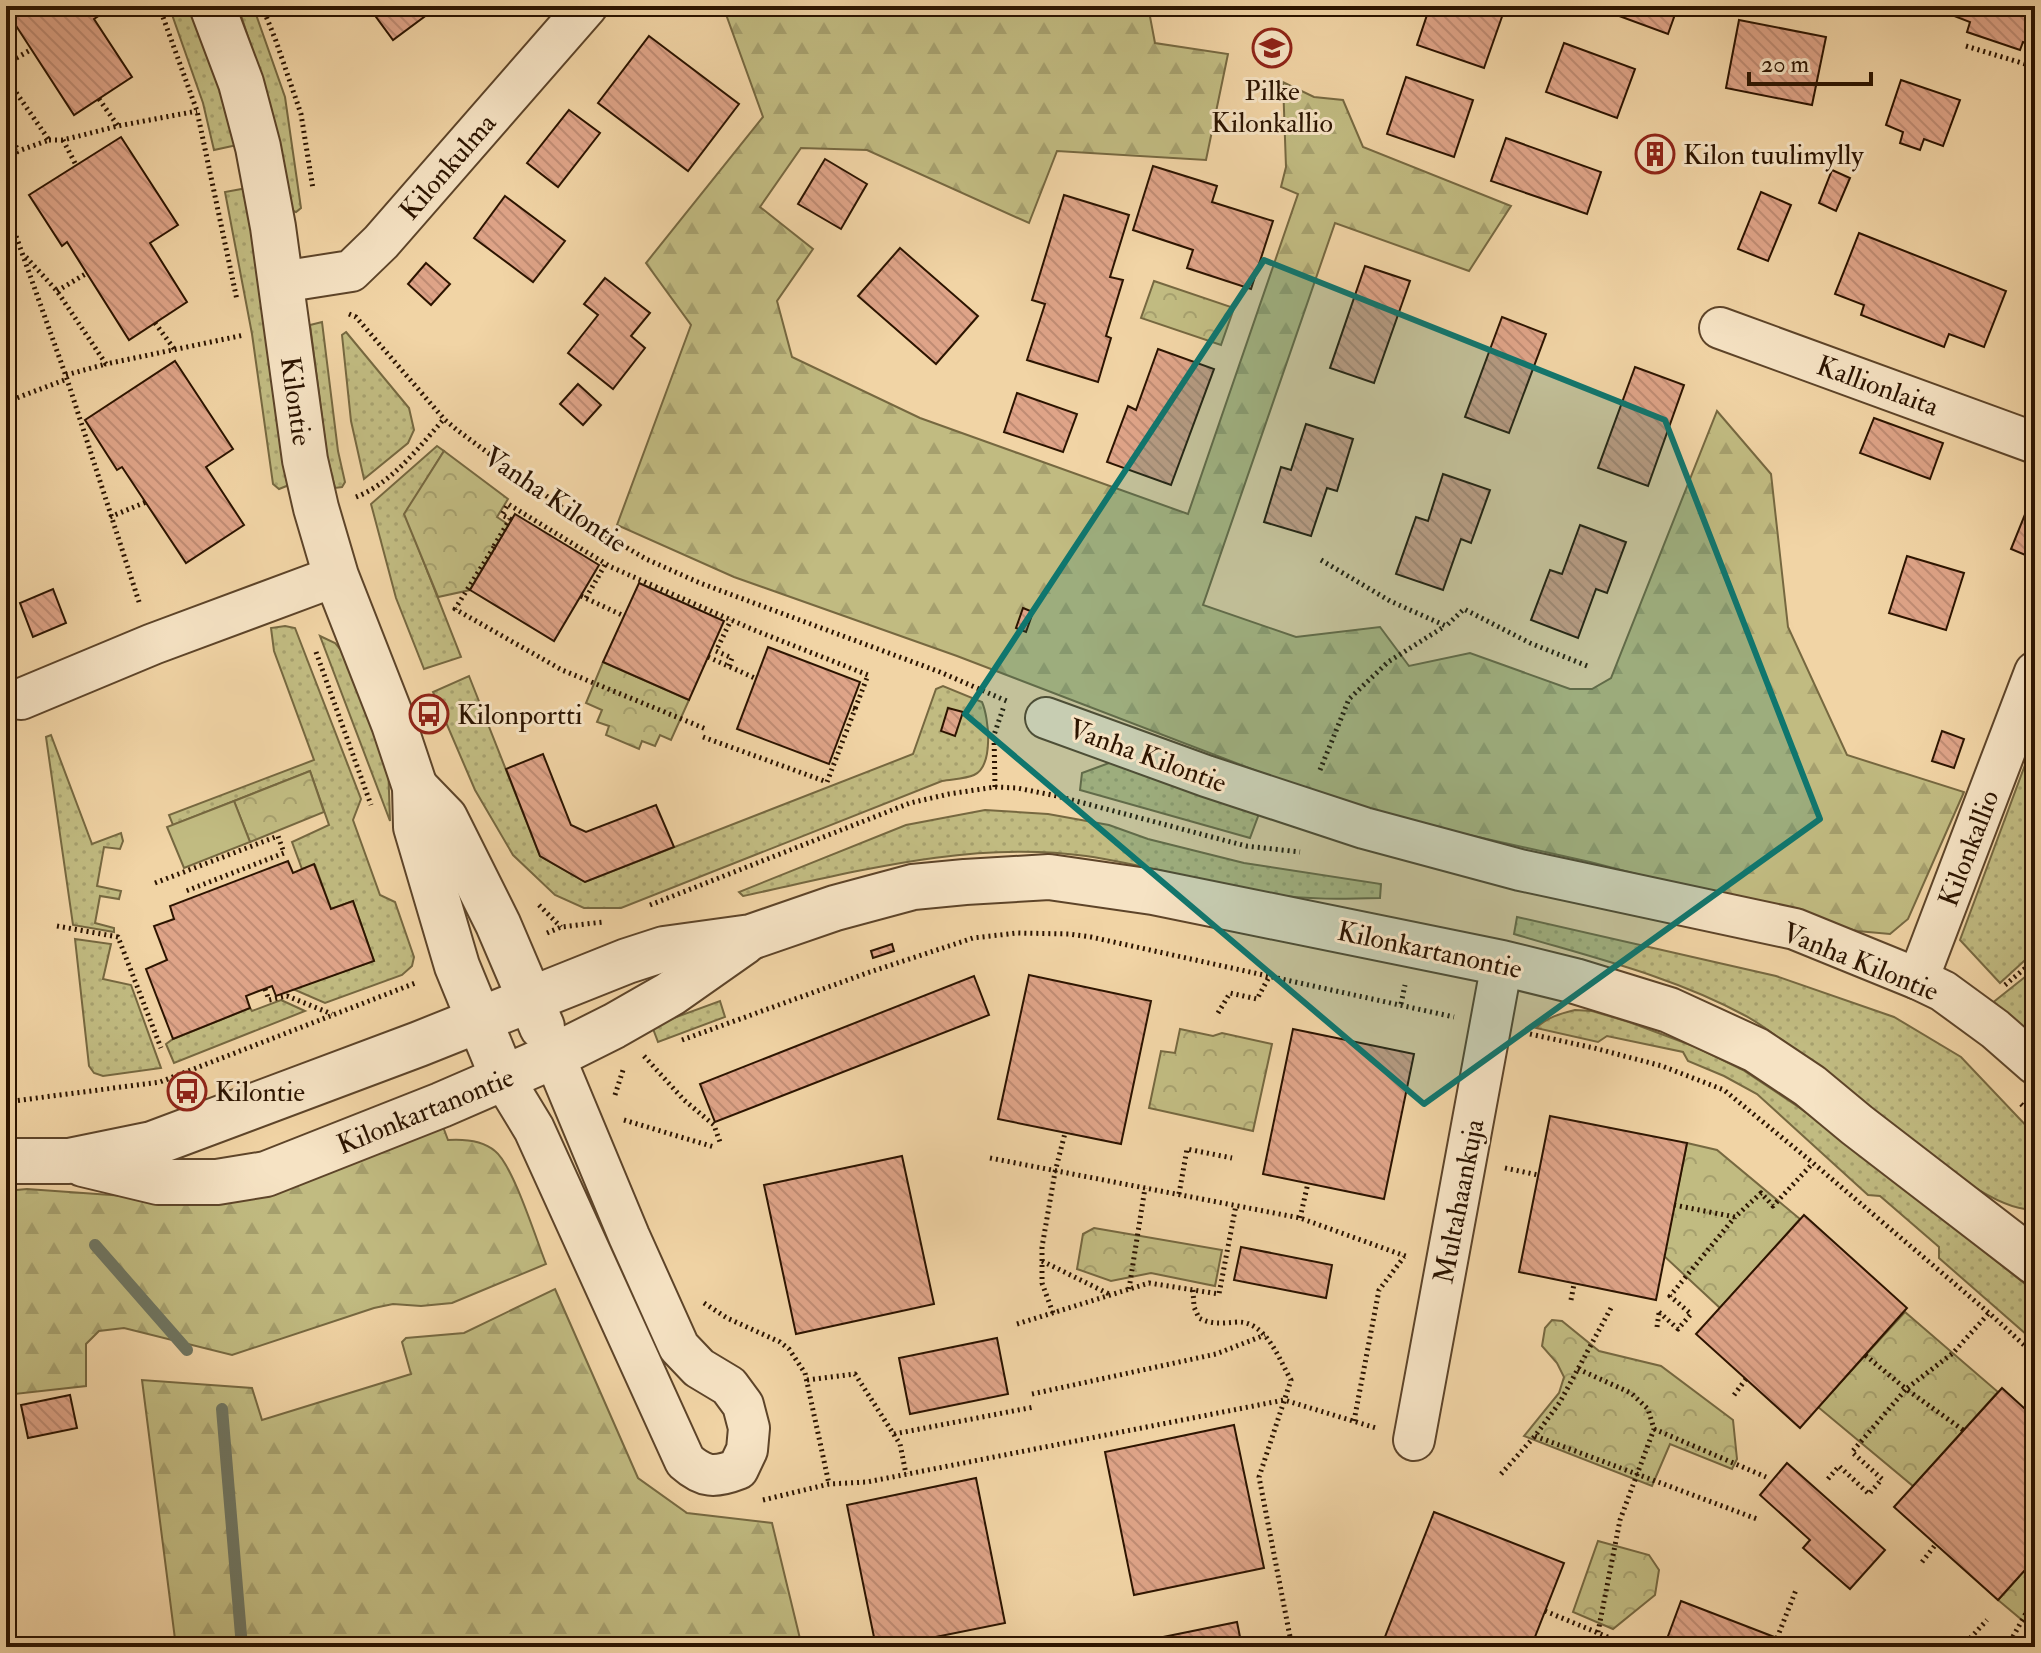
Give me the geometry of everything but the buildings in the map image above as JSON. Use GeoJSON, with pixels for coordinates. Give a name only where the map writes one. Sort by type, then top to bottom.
{"type":"FeatureCollection","features":[{"type":"Feature","properties":{"kind":"street","name":"Kilontie"},"geometry":{"type":"LineString","coordinates":[[212,6],[241,83],[258,147],[273,227],[305,460],[316,508],[336,576],[394,724],[415,787],[416,827],[457,966],[503,1078]]}},
{"type":"Feature","properties":{"kind":"street","name":"Kilonkulma"},"geometry":{"type":"LineString","coordinates":[[281,282],[327,291],[351,271],[381,242],[587,6]]}},
{"type":"Feature","properties":{"kind":"street","name":"Kallionlaita"},"geometry":{"type":"LineString","coordinates":[[1720,328],[2035,443]]}},
{"type":"Feature","properties":{"kind":"street"},"geometry":{"type":"LineString","coordinates":[[21,699],[153,644],[336,576]]}},
{"type":"Feature","properties":{"kind":"street","name":"Kilonkallio"},"geometry":{"type":"LineString","coordinates":[[1918,979],[2035,672]]}},
{"type":"Feature","properties":{"kind":"street","name":"Vanha Kilontie"},"geometry":{"type":"LineString","coordinates":[[1046,718],[1206,776],[1364,828],[1520,870],[1795,929],[1943,991],[1995,1029],[2035,1064]]}},
{"type":"Feature","properties":{"kind":"street","name":"Kilontie"},"geometry":{"type":"LineString","coordinates":[[415,787],[445,818],[498,924],[554,1056]]}},
{"type":"Feature","properties":{"kind":"street","name":"Kilonkartanontie"},"geometry":{"type":"LineString","coordinates":[[6,1161],[69,1161],[152,1144],[664,949],[751,937],[835,908],[913,887],[1049,877],[1153,892],[1502,963],[1575,981],[1669,1010],[1756,1050],[1810,1086],[2035,1262]]}},
{"type":"Feature","properties":{"kind":"street","name":"Kilonkartanontie"},"geometry":{"type":"LineString","coordinates":[[69,1161],[158,1182],[217,1182],[266,1174],[431,1109],[554,1056],[670,994],[751,937]]}},
{"type":"Feature","properties":{"kind":"street","name":"Multahaankuja"},"geometry":{"type":"LineString","coordinates":[[1414,1440],[1502,963]]}},
{"type":"Feature","properties":{"kind":"street"},"geometry":{"type":"LineString","coordinates":[[503,1078],[534,1129],[685,1461],[695,1470],[708,1475],[723,1475],[738,1469],[747,1450],[749,1428],[743,1405],[729,1386],[699,1368],[679,1347],[554,1056]]}},
{"type":"Feature","properties":{"kind":"street"},"geometry":{"type":"LineString","coordinates":[[594,1258],[629,1236]]}},
{"type":"Feature","properties":{"kind":"street"},"geometry":{"type":"LineString","coordinates":[[642,1365],[679,1347]]}},
{"type":"Feature","properties":{"kind":"path"},"geometry":{"type":"LineString","coordinates":[[262,6],[301,114],[315,201]]}},
{"type":"Feature","properties":{"kind":"path"},"geometry":{"type":"LineString","coordinates":[[1966,46],[2035,67]]}},
{"type":"Feature","properties":{"kind":"path"},"geometry":{"type":"LineString","coordinates":[[6,64],[32,49]]}},
{"type":"Feature","properties":{"kind":"path"},"geometry":{"type":"LineString","coordinates":[[6,78],[49,140]]}},
{"type":"Feature","properties":{"kind":"path"},"geometry":{"type":"LineString","coordinates":[[99,99],[118,126]]}},
{"type":"Feature","properties":{"kind":"path"},"geometry":{"type":"LineString","coordinates":[[6,163],[18,151],[49,140],[63,140],[197,111]]}},
{"type":"Feature","properties":{"kind":"path"},"geometry":{"type":"LineString","coordinates":[[6,124],[18,151]]}},
{"type":"Feature","properties":{"kind":"path"},"geometry":{"type":"LineString","coordinates":[[63,140],[76,165]]}},
{"type":"Feature","properties":{"kind":"path"},"geometry":{"type":"LineString","coordinates":[[6,208],[66,377],[153,644]]}},
{"type":"Feature","properties":{"kind":"path"},"geometry":{"type":"LineString","coordinates":[[22,253],[57,291],[106,364]]}},
{"type":"Feature","properties":{"kind":"path"},"geometry":{"type":"LineString","coordinates":[[57,291],[87,273]]}},
{"type":"Feature","properties":{"kind":"path","name":"Vanha Kilontie"},"geometry":{"type":"LineString","coordinates":[[327,291],[356,317],[444,419],[575,517],[646,559],[700,583],[940,672],[1046,718]]}},
{"type":"Feature","properties":{"kind":"path"},"geometry":{"type":"LineString","coordinates":[[155,323],[175,350]]}},
{"type":"Feature","properties":{"kind":"path"},"geometry":{"type":"LineString","coordinates":[[6,402],[106,364],[244,335]]}},
{"type":"Feature","properties":{"kind":"path"},"geometry":{"type":"LineString","coordinates":[[316,508],[359,496],[375,488],[444,419]]}},
{"type":"Feature","properties":{"kind":"path"},"geometry":{"type":"LineString","coordinates":[[355,481],[362,508]]}},
{"type":"Feature","properties":{"kind":"path"},"geometry":{"type":"LineString","coordinates":[[110,517],[146,502]]}},
{"type":"Feature","properties":{"kind":"path"},"geometry":{"type":"LineString","coordinates":[[703,737],[827,782],[868,675],[731,620],[606,563],[508,504],[502,515],[510,519],[455,609],[562,670],[706,729]]}},
{"type":"Feature","properties":{"kind":"path"},"geometry":{"type":"LineString","coordinates":[[1321,560],[1390,601],[1446,626]]}},
{"type":"Feature","properties":{"kind":"path"},"geometry":{"type":"LineString","coordinates":[[606,563],[583,597],[624,616]]}},
{"type":"Feature","properties":{"kind":"path"},"geometry":{"type":"LineString","coordinates":[[1303,808],[1349,699],[1388,662],[1446,626],[1464,609],[1530,643],[1590,667]]}},
{"type":"Feature","properties":{"kind":"path"},"geometry":{"type":"LineString","coordinates":[[729,666],[732,658],[716,651],[731,620]]}},
{"type":"Feature","properties":{"kind":"path"},"geometry":{"type":"LineString","coordinates":[[708,657],[757,679]]}},
{"type":"Feature","properties":{"kind":"path"},"geometry":{"type":"LineString","coordinates":[[995,787],[994,735],[1006,701]]}},
{"type":"Feature","properties":{"kind":"path"},"geometry":{"type":"LineString","coordinates":[[155,883],[278,836],[284,853],[186,891]]}},
{"type":"Feature","properties":{"kind":"path"},"geometry":{"type":"LineString","coordinates":[[529,894],[561,927]]}},
{"type":"Feature","properties":{"kind":"path"},"geometry":{"type":"LineString","coordinates":[[57,926],[118,937],[161,1048]]}},
{"type":"Feature","properties":{"kind":"path"},"geometry":{"type":"LineString","coordinates":[[669,1045],[973,938],[1017,933],[1091,937],[1401,1004],[1662,1066],[1724,1090],[2035,1355]]}},
{"type":"Feature","properties":{"kind":"path"},"geometry":{"type":"LineString","coordinates":[[1218,1013],[1230,993],[1257,999],[1269,977]]}},
{"type":"Feature","properties":{"kind":"path"},"geometry":{"type":"LineString","coordinates":[[265,989],[269,1000],[287,996],[333,1014]]}},
{"type":"Feature","properties":{"kind":"path"},"geometry":{"type":"LineString","coordinates":[[6,1102],[160,1082],[399,990]]}},
{"type":"Feature","properties":{"kind":"path"},"geometry":{"type":"LineString","coordinates":[[634,1058],[656,1050]]}},
{"type":"Feature","properties":{"kind":"path"},"geometry":{"type":"LineString","coordinates":[[623,1119],[718,1146],[714,1125],[684,1100],[643,1055]]}},
{"type":"Feature","properties":{"kind":"path"},"geometry":{"type":"LineString","coordinates":[[615,1097],[626,1061]]}},
{"type":"Feature","properties":{"kind":"path"},"geometry":{"type":"LineString","coordinates":[[619,1108],[627,1134]]}},
{"type":"Feature","properties":{"kind":"path"},"geometry":{"type":"LineString","coordinates":[[1053,1313],[1042,1283],[1042,1247],[1065,1133]]}},
{"type":"Feature","properties":{"kind":"path"},"geometry":{"type":"LineString","coordinates":[[1179,1194],[1187,1149],[1232,1158]]}},
{"type":"Feature","properties":{"kind":"path"},"geometry":{"type":"LineString","coordinates":[[990,1158],[1300,1218],[1445,1271]]}},
{"type":"Feature","properties":{"kind":"path"},"geometry":{"type":"LineString","coordinates":[[1657,1327],[1659,1312],[1678,1329],[1691,1314],[1670,1296],[1735,1217],[1761,1193],[1773,1206],[1813,1163]]}},
{"type":"Feature","properties":{"kind":"path"},"geometry":{"type":"LineString","coordinates":[[1300,1218],[1308,1183]]}},
{"type":"Feature","properties":{"kind":"path"},"geometry":{"type":"LineString","coordinates":[[1129,1289],[1145,1188]]}},
{"type":"Feature","properties":{"kind":"path"},"geometry":{"type":"LineString","coordinates":[[1017,1324],[1149,1283],[1219,1294],[1236,1205]]}},
{"type":"Feature","properties":{"kind":"path"},"geometry":{"type":"LineString","coordinates":[[1674,1205],[1735,1217]]}},
{"type":"Feature","properties":{"kind":"path"},"geometry":{"type":"LineString","coordinates":[[1042,1261],[1111,1295]]}},
{"type":"Feature","properties":{"kind":"path"},"geometry":{"type":"LineString","coordinates":[[1571,1300],[1574,1284]]}},
{"type":"Feature","properties":{"kind":"path"},"geometry":{"type":"LineString","coordinates":[[1193,1290],[1194,1307],[1199,1318],[1214,1324],[1245,1323],[1253,1326],[1265,1335],[1291,1380],[1259,1477],[1292,1647]]}},
{"type":"Feature","properties":{"kind":"path"},"geometry":{"type":"LineString","coordinates":[[701,1301],[727,1318],[789,1349],[805,1373],[829,1484],[867,1482],[1284,1400],[1414,1440]]}},
{"type":"Feature","properties":{"kind":"path"},"geometry":{"type":"LineString","coordinates":[[1501,1474],[1560,1402],[1611,1308]]}},
{"type":"Feature","properties":{"kind":"path"},"geometry":{"type":"LineString","coordinates":[[1828,1479],[1839,1466],[1869,1494],[1882,1479],[1852,1452],[1906,1389],[1953,1353],[1989,1313]]}},
{"type":"Feature","properties":{"kind":"path"},"geometry":{"type":"LineString","coordinates":[[1032,1394],[1216,1354],[1265,1335]]}},
{"type":"Feature","properties":{"kind":"path"},"geometry":{"type":"LineString","coordinates":[[1865,1355],[1963,1430]]}},
{"type":"Feature","properties":{"kind":"path"},"geometry":{"type":"LineString","coordinates":[[1578,1369],[1631,1393],[1648,1409],[1654,1429],[1620,1520],[1598,1632],[1598,1647]]}},
{"type":"Feature","properties":{"kind":"path"},"geometry":{"type":"LineString","coordinates":[[807,1380],[855,1374],[900,1444],[906,1474]]}},
{"type":"Feature","properties":{"kind":"path"},"geometry":{"type":"LineString","coordinates":[[1734,1395],[1746,1379]]}},
{"type":"Feature","properties":{"kind":"path"},"geometry":{"type":"LineString","coordinates":[[894,1434],[1034,1407]]}},
{"type":"Feature","properties":{"kind":"path"},"geometry":{"type":"LineString","coordinates":[[1654,1429],[1766,1477]]}},
{"type":"Feature","properties":{"kind":"path"},"geometry":{"type":"LineString","coordinates":[[1535,1436],[1757,1519]]}},
{"type":"Feature","properties":{"kind":"path"},"geometry":{"type":"LineString","coordinates":[[1922,1562],[1936,1544]]}},
{"type":"Feature","properties":{"kind":"path"},"geometry":{"type":"LineString","coordinates":[[1777,1638],[1796,1590]]}},
{"type":"Feature","properties":{"kind":"path"},"geometry":{"type":"LineString","coordinates":[[2010,1642],[2035,1597]]}},
{"type":"Feature","properties":{"kind":"path"},"geometry":{"type":"LineString","coordinates":[[1545,1611],[1632,1647]]}},
{"type":"Feature","properties":{"kind":"path"},"geometry":{"type":"LineString","coordinates":[[1962,1647],[1987,1620]]}},
{"type":"Feature","properties":{"kind":"highlighted area"},"geometry":{"type":"Polygon","coordinates":[[[1264,260],[1665,420],[1820,819],[1424,1104],[965,714],[1264,260]]]}},
{"type":"Feature","properties":{"kind":"green space"},"geometry":{"type":"Polygon","coordinates":[[[169,6],[192,6],[216,71],[237,145],[214,150],[203,103],[169,6]]]}},
{"type":"Feature","properties":{"kind":"green space"},"geometry":{"type":"Polygon","coordinates":[[[238,6],[253,6],[285,97],[301,208],[296,212],[288,209],[269,102],[238,6]]]}},
{"type":"Feature","properties":{"kind":"green space"},"geometry":{"type":"Polygon","coordinates":[[[723,6],[1148,6],[1155,43],[1228,54],[1206,160],[1057,151],[1029,223],[867,150],[801,148],[760,207],[813,249],[777,301],[792,357],[920,418],[1188,514],[1298,194],[1281,187],[1286,167],[1283,82],[1314,97],[1343,100],[1363,147],[1511,206],[1469,271],[1335,223],[1203,605],[1296,637],[1380,627],[1409,666],[1470,653],[1570,689],[1592,689],[1611,678],[1717,411],[1771,474],[1788,627],[1847,755],[1964,792],[1908,919],[1890,934],[1857,931],[1322,796],[957,656],[734,577],[617,525],[691,325],[646,263],[763,117],[723,6]]]}},
{"type":"Feature","properties":{"kind":"green space"},"geometry":{"type":"Polygon","coordinates":[[[247,188],[289,485],[279,489],[273,484],[252,334],[225,192],[247,188]]]}},
{"type":"Feature","properties":{"kind":"green space"},"geometry":{"type":"Polygon","coordinates":[[[1154,281],[1234,308],[1221,345],[1141,318],[1154,281]]]}},
{"type":"Feature","properties":{"kind":"green space"},"geometry":{"type":"Polygon","coordinates":[[[322,322],[338,451],[345,482],[342,487],[335,488],[327,456],[310,325],[322,322]]]}},
{"type":"Feature","properties":{"kind":"green space"},"geometry":{"type":"Polygon","coordinates":[[[346,332],[409,408],[414,430],[408,443],[364,479],[351,421],[342,335],[346,332]]]}},
{"type":"Feature","properties":{"kind":"green space"},"geometry":{"type":"Polygon","coordinates":[[[437,446],[444,451],[405,514],[461,657],[424,669],[396,598],[371,504],[437,446]]]}},
{"type":"Feature","properties":{"kind":"green space"},"geometry":{"type":"Polygon","coordinates":[[[444,451],[508,499],[497,517],[509,525],[470,590],[438,597],[404,514],[444,451]]]}},
{"type":"Feature","properties":{"kind":"green space"},"geometry":{"type":"Polygon","coordinates":[[[271,628],[295,628],[361,799],[353,820],[380,895],[395,902],[414,957],[412,966],[402,975],[325,1003],[293,989],[374,961],[353,901],[331,909],[315,865],[302,869],[292,842],[329,825],[310,771],[173,825],[169,815],[314,760],[274,651],[271,628]]]}},
{"type":"Feature","properties":{"kind":"green space"},"geometry":{"type":"Polygon","coordinates":[[[320,636],[335,643],[347,658],[388,762],[390,821],[320,636]]]}},
{"type":"Feature","properties":{"kind":"green space"},"geometry":{"type":"Polygon","coordinates":[[[603,662],[689,700],[671,740],[660,735],[655,746],[642,741],[639,749],[606,735],[609,726],[597,722],[602,710],[586,703],[603,662]]]}},
{"type":"Feature","properties":{"kind":"green space"},"geometry":{"type":"Polygon","coordinates":[[[469,676],[540,856],[585,882],[913,754],[936,689],[943,686],[982,702],[987,719],[987,752],[985,762],[974,775],[942,781],[621,908],[584,908],[555,895],[513,855],[475,790],[433,692],[469,676]]]}},
{"type":"Feature","properties":{"kind":"green space"},"geometry":{"type":"Polygon","coordinates":[[[51,735],[92,844],[121,833],[123,841],[120,849],[104,847],[97,886],[121,891],[119,899],[100,896],[95,923],[114,928],[114,932],[73,925],[46,737],[51,735]]]}},
{"type":"Feature","properties":{"kind":"green space"},"geometry":{"type":"Polygon","coordinates":[[[2035,738],[2035,951],[2000,983],[1960,940],[2035,738]]]}},
{"type":"Feature","properties":{"kind":"green space"},"geometry":{"type":"Polygon","coordinates":[[[1127,762],[1260,811],[1250,838],[1080,790],[1082,773],[1109,763],[1127,762]]]}},
{"type":"Feature","properties":{"kind":"green space"},"geometry":{"type":"Polygon","coordinates":[[[310,771],[324,812],[250,842],[234,801],[310,771]]]}},
{"type":"Feature","properties":{"kind":"green space"},"geometry":{"type":"Polygon","coordinates":[[[234,801],[250,842],[184,868],[167,827],[234,801]]]}},
{"type":"Feature","properties":{"kind":"green space"},"geometry":{"type":"Polygon","coordinates":[[[985,810],[1048,814],[1109,825],[1148,839],[1244,863],[1381,884],[1380,898],[1285,896],[1109,860],[1043,852],[956,855],[870,869],[743,896],[739,892],[906,825],[985,810]]]}},
{"type":"Feature","properties":{"kind":"green space"},"geometry":{"type":"Polygon","coordinates":[[[1517,917],[1776,976],[1894,1017],[1961,1057],[2034,1134],[2035,1209],[2001,1202],[1962,1179],[1809,1060],[1748,1017],[1660,978],[1514,934],[1517,917]]]}},
{"type":"Feature","properties":{"kind":"green space"},"geometry":{"type":"Polygon","coordinates":[[[75,939],[111,944],[103,979],[131,985],[161,1068],[103,1076],[94,1073],[89,1066],[75,939]]]}},
{"type":"Feature","properties":{"kind":"green space"},"geometry":{"type":"Polygon","coordinates":[[[2035,969],[2035,1043],[1991,1004],[2035,969]]]}},
{"type":"Feature","properties":{"kind":"green space"},"geometry":{"type":"Polygon","coordinates":[[[281,1000],[305,1011],[174,1063],[166,1044],[173,1039],[250,1008],[252,1011],[281,1000]]]}},
{"type":"Feature","properties":{"kind":"green space"},"geometry":{"type":"Polygon","coordinates":[[[720,1001],[725,1017],[658,1042],[652,1026],[720,1001]]]}},
{"type":"Feature","properties":{"kind":"green space"},"geometry":{"type":"Polygon","coordinates":[[[1575,1010],[1592,1011],[1629,1022],[1696,1047],[1743,1070],[1854,1147],[2035,1292],[2035,1342],[1939,1258],[1939,1247],[1880,1196],[1868,1195],[1757,1094],[1688,1061],[1683,1052],[1607,1036],[1598,1042],[1536,1028],[1554,1016],[1575,1010]]]}},
{"type":"Feature","properties":{"kind":"green space"},"geometry":{"type":"Polygon","coordinates":[[[1180,1029],[1213,1036],[1222,1033],[1272,1044],[1253,1131],[1149,1108],[1161,1051],[1175,1053],[1180,1029]]]}},
{"type":"Feature","properties":{"kind":"green space"},"geometry":{"type":"Polygon","coordinates":[[[442,1124],[448,1140],[479,1142],[490,1147],[502,1159],[516,1186],[546,1264],[452,1303],[421,1306],[393,1304],[374,1308],[232,1355],[124,1328],[99,1331],[86,1344],[86,1386],[6,1395],[6,1191],[27,1189],[125,1196],[442,1124]]]}},
{"type":"Feature","properties":{"kind":"green space"},"geometry":{"type":"Polygon","coordinates":[[[1687,1143],[1717,1150],[1800,1219],[1720,1308],[1664,1256],[1687,1143]]]}},
{"type":"Feature","properties":{"kind":"green space"},"geometry":{"type":"Polygon","coordinates":[[[1094,1228],[1222,1250],[1215,1286],[1151,1273],[1111,1281],[1077,1269],[1083,1234],[1094,1228]]]}},
{"type":"Feature","properties":{"kind":"green space"},"geometry":{"type":"Polygon","coordinates":[[[555,1289],[638,1478],[687,1513],[772,1523],[802,1647],[176,1647],[142,1380],[252,1388],[262,1420],[411,1374],[402,1342],[406,1338],[464,1333],[555,1289]]]}},
{"type":"Feature","properties":{"kind":"green space"},"geometry":{"type":"Polygon","coordinates":[[[1905,1312],[1998,1392],[1913,1486],[1818,1407],[1905,1312]]]}},
{"type":"Feature","properties":{"kind":"green space"},"geometry":{"type":"Polygon","coordinates":[[[1552,1320],[1562,1321],[1599,1351],[1661,1366],[1733,1420],[1737,1459],[1732,1469],[1670,1444],[1652,1486],[1524,1436],[1559,1393],[1564,1377],[1542,1346],[1545,1328],[1552,1320]]]}},
{"type":"Feature","properties":{"kind":"green space"},"geometry":{"type":"Polygon","coordinates":[[[1598,1541],[1649,1555],[1659,1570],[1655,1595],[1613,1629],[1573,1612],[1598,1541]]]}},
{"type":"Feature","properties":{"kind":"green space"},"geometry":{"type":"Polygon","coordinates":[[[2035,1559],[2035,1631],[1998,1600],[2035,1559]]]}},
{"type":"Feature","properties":{"kind":"waterway"},"geometry":{"type":"LineString","coordinates":[[95,1245],[187,1350]]}},
{"type":"Feature","properties":{"kind":"waterway"},"geometry":{"type":"LineString","coordinates":[[222,1409],[242,1647]]}},
{"type":"Feature","properties":{"kind":"place","name":"Pilke Kilonkallio"},"geometry":{"type":"Point","coordinates":[1272,48]}},
{"type":"Feature","properties":{"kind":"place","name":"Kilon tuulimylly"},"geometry":{"type":"Point","coordinates":[1655,154]}},
{"type":"Feature","properties":{"kind":"place","name":"Kilonportti"},"geometry":{"type":"Point","coordinates":[429,714]}},
{"type":"Feature","properties":{"kind":"place","name":"Kilontie"},"geometry":{"type":"Point","coordinates":[187,1091]}}]}
